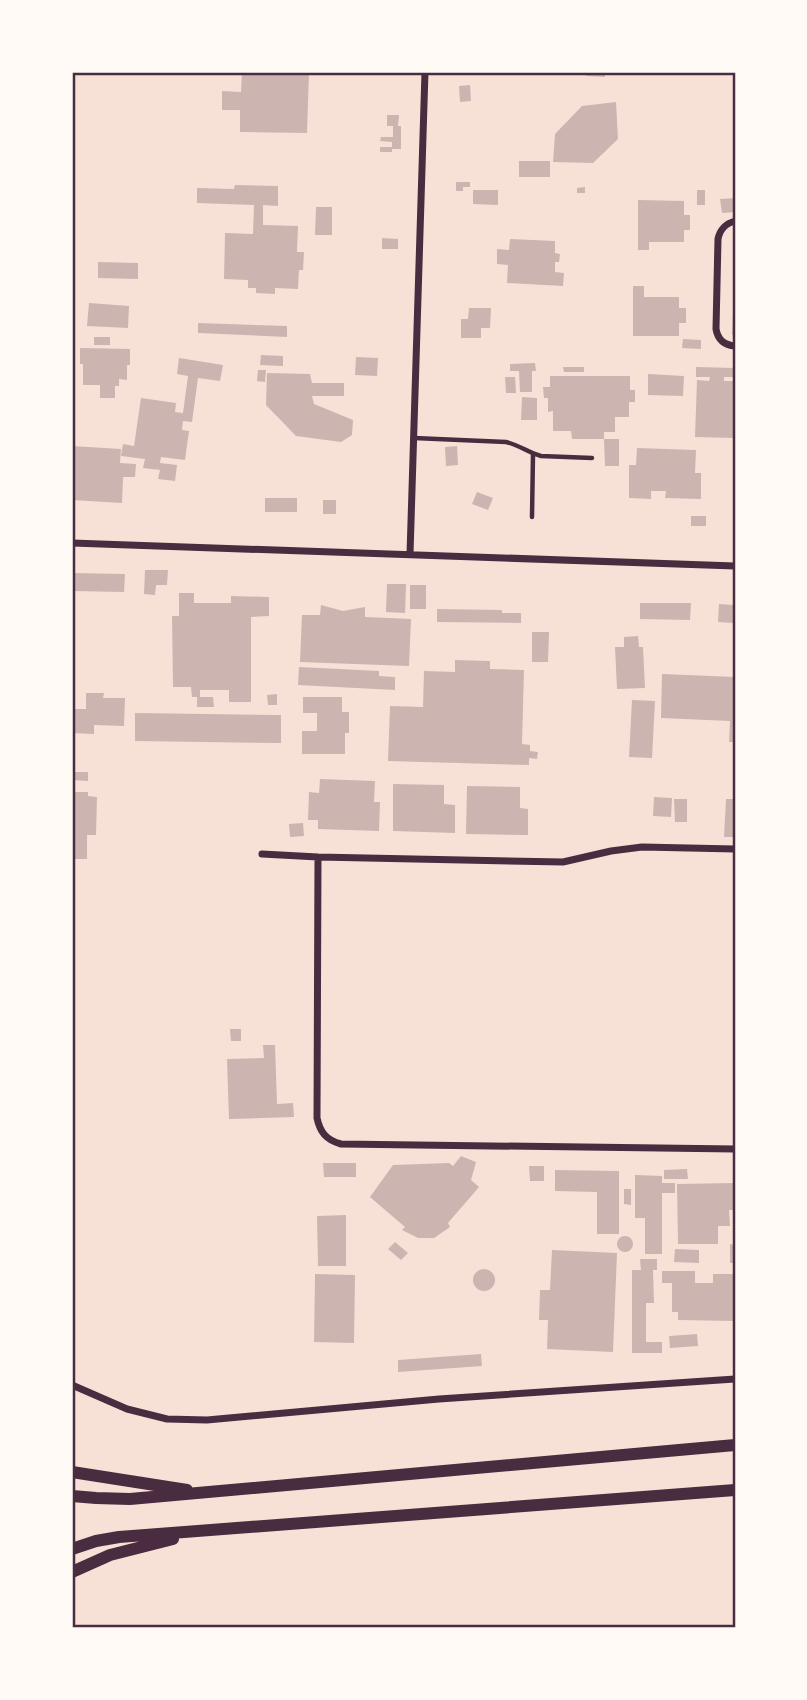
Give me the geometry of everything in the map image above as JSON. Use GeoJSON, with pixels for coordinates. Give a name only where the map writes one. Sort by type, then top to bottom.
{"type":"FeatureCollection","features":[{"type":"Feature","properties":{"kind":"main road"},"geometry":{"type":"LineString","coordinates":[[72,1496],[131,1499],[735,1445]]}},
{"type":"Feature","properties":{"kind":"main road"},"geometry":{"type":"LineString","coordinates":[[72,1472],[204,1493]]}},
{"type":"Feature","properties":{"kind":"main road"},"geometry":{"type":"LineString","coordinates":[[72,1549],[118,1537],[735,1490]]}},
{"type":"Feature","properties":{"kind":"main road"},"geometry":{"type":"LineString","coordinates":[[72,1572],[110,1555],[201,1531]]}},
{"type":"Feature","properties":{"kind":"street"},"geometry":{"type":"LineString","coordinates":[[410,554],[425,72]]}},
{"type":"Feature","properties":{"kind":"street"},"geometry":{"type":"LineString","coordinates":[[735,222],[728,223],[718,239],[716,329],[722,341],[735,345]]}},
{"type":"Feature","properties":{"kind":"street"},"geometry":{"type":"LineString","coordinates":[[72,543],[735,566]]}},
{"type":"Feature","properties":{"kind":"street"},"geometry":{"type":"LineString","coordinates":[[262,854],[563,862],[642,847],[735,849]]}},
{"type":"Feature","properties":{"kind":"street"},"geometry":{"type":"LineString","coordinates":[[318,857],[317,1118],[318,1127],[331,1142],[735,1149]]}},
{"type":"Feature","properties":{"kind":"street"},"geometry":{"type":"LineString","coordinates":[[72,1385],[127,1409],[167,1419],[207,1420],[439,1399],[735,1378]]}},
{"type":"Feature","properties":{"kind":"lane"},"geometry":{"type":"LineString","coordinates":[[414,438],[506,442],[541,456],[592,458]]}},
{"type":"Feature","properties":{"kind":"lane"},"geometry":{"type":"LineString","coordinates":[[532,517],[533,454]]}},
{"type":"Feature","properties":{"kind":"building"},"geometry":{"type":"Polygon","coordinates":[[[242,72],[309,72],[307,133],[240,132],[240,110],[222,110],[222,91],[241,92],[242,72]]]}},
{"type":"Feature","properties":{"kind":"building"},"geometry":{"type":"Polygon","coordinates":[[[521,72],[521,75],[504,74],[521,72]]]}},
{"type":"Feature","properties":{"kind":"building"},"geometry":{"type":"Polygon","coordinates":[[[586,72],[605,72],[605,77],[586,76],[586,72]]]}},
{"type":"Feature","properties":{"kind":"building"},"geometry":{"type":"Polygon","coordinates":[[[470,85],[471,101],[460,102],[459,86],[470,85]]]}},
{"type":"Feature","properties":{"kind":"building"},"geometry":{"type":"Polygon","coordinates":[[[616,102],[618,139],[593,163],[553,162],[555,134],[582,106],[616,102]]]}},
{"type":"Feature","properties":{"kind":"building"},"geometry":{"type":"Polygon","coordinates":[[[387,115],[399,115],[401,149],[392,149],[392,142],[380,141],[381,137],[393,137],[393,126],[387,126],[387,115]]]}},
{"type":"Feature","properties":{"kind":"building"},"geometry":{"type":"Polygon","coordinates":[[[380,147],[392,147],[392,152],[380,152],[380,147]]]}},
{"type":"Feature","properties":{"kind":"building"},"geometry":{"type":"Polygon","coordinates":[[[519,161],[550,161],[550,177],[519,177],[519,161]]]}},
{"type":"Feature","properties":{"kind":"building"},"geometry":{"type":"Polygon","coordinates":[[[456,182],[470,182],[470,187],[456,191],[456,182]]]}},
{"type":"Feature","properties":{"kind":"building"},"geometry":{"type":"Polygon","coordinates":[[[235,185],[278,186],[278,206],[263,205],[263,225],[298,226],[297,252],[304,252],[298,289],[275,288],[275,294],[256,293],[256,288],[248,288],[248,280],[224,279],[225,233],[253,234],[254,205],[197,203],[197,188],[234,189],[235,185]]]}},
{"type":"Feature","properties":{"kind":"building"},"geometry":{"type":"Polygon","coordinates":[[[585,187],[585,193],[577,193],[577,188],[585,187]]]}},
{"type":"Feature","properties":{"kind":"building"},"geometry":{"type":"Polygon","coordinates":[[[473,190],[498,190],[498,205],[473,204],[473,190]]]}},
{"type":"Feature","properties":{"kind":"building"},"geometry":{"type":"Polygon","coordinates":[[[697,190],[705,190],[705,205],[697,205],[697,190]]]}},
{"type":"Feature","properties":{"kind":"building"},"geometry":{"type":"Polygon","coordinates":[[[735,198],[735,212],[722,213],[720,199],[735,198]]]}},
{"type":"Feature","properties":{"kind":"building"},"geometry":{"type":"Polygon","coordinates":[[[638,200],[684,201],[684,215],[690,215],[690,230],[684,230],[684,242],[649,242],[649,250],[638,250],[638,200]]]}},
{"type":"Feature","properties":{"kind":"building"},"geometry":{"type":"Polygon","coordinates":[[[316,207],[332,207],[332,235],[315,235],[316,207]]]}},
{"type":"Feature","properties":{"kind":"building"},"geometry":{"type":"Polygon","coordinates":[[[382,238],[398,239],[398,249],[382,249],[382,238]]]}},
{"type":"Feature","properties":{"kind":"building"},"geometry":{"type":"Polygon","coordinates":[[[510,239],[555,241],[555,253],[560,254],[559,262],[555,262],[555,272],[564,273],[563,286],[507,283],[508,265],[497,264],[497,249],[509,250],[510,239]]]}},
{"type":"Feature","properties":{"kind":"building"},"geometry":{"type":"Polygon","coordinates":[[[98,262],[138,263],[138,279],[98,278],[98,262]]]}},
{"type":"Feature","properties":{"kind":"building"},"geometry":{"type":"Polygon","coordinates":[[[633,286],[644,286],[644,297],[679,297],[679,308],[686,308],[686,323],[679,323],[679,336],[633,336],[633,286]]]}},
{"type":"Feature","properties":{"kind":"building"},"geometry":{"type":"Polygon","coordinates":[[[89,303],[129,306],[128,328],[87,326],[89,303]]]}},
{"type":"Feature","properties":{"kind":"building"},"geometry":{"type":"Polygon","coordinates":[[[469,308],[491,308],[490,328],[481,328],[481,338],[461,338],[461,319],[468,319],[469,308]]]}},
{"type":"Feature","properties":{"kind":"building"},"geometry":{"type":"Polygon","coordinates":[[[735,311],[735,335],[732,335],[735,311]]]}},
{"type":"Feature","properties":{"kind":"building"},"geometry":{"type":"Polygon","coordinates":[[[198,323],[287,326],[287,337],[198,333],[198,323]]]}},
{"type":"Feature","properties":{"kind":"building"},"geometry":{"type":"Polygon","coordinates":[[[94,337],[110,337],[110,345],[94,345],[94,337]]]}},
{"type":"Feature","properties":{"kind":"building"},"geometry":{"type":"Polygon","coordinates":[[[683,339],[701,340],[701,349],[682,348],[683,339]]]}},
{"type":"Feature","properties":{"kind":"building"},"geometry":{"type":"Polygon","coordinates":[[[80,348],[130,349],[127,380],[119,379],[119,386],[115,386],[115,398],[100,398],[100,385],[83,385],[80,348]]]}},
{"type":"Feature","properties":{"kind":"building"},"geometry":{"type":"Polygon","coordinates":[[[261,355],[283,356],[283,366],[260,365],[261,355]]]}},
{"type":"Feature","properties":{"kind":"building"},"geometry":{"type":"Polygon","coordinates":[[[356,357],[378,358],[377,376],[355,375],[356,357]]]}},
{"type":"Feature","properties":{"kind":"building"},"geometry":{"type":"Polygon","coordinates":[[[179,358],[223,365],[220,381],[198,378],[192,422],[183,421],[182,430],[189,431],[185,460],[161,457],[160,463],[177,465],[175,481],[158,479],[160,470],[143,468],[145,459],[121,456],[123,444],[134,446],[141,398],[176,403],[175,412],[183,413],[188,376],[177,374],[179,358]]]}},
{"type":"Feature","properties":{"kind":"building"},"geometry":{"type":"Polygon","coordinates":[[[535,363],[536,371],[532,371],[532,392],[520,392],[519,371],[510,371],[510,364],[535,363]]]}},
{"type":"Feature","properties":{"kind":"building"},"geometry":{"type":"Polygon","coordinates":[[[563,367],[584,367],[584,372],[564,372],[563,367]]]}},
{"type":"Feature","properties":{"kind":"building"},"geometry":{"type":"Polygon","coordinates":[[[696,367],[735,368],[735,377],[724,377],[724,381],[735,381],[735,438],[695,437],[697,380],[709,381],[710,377],[696,377],[696,367]]]}},
{"type":"Feature","properties":{"kind":"building"},"geometry":{"type":"Polygon","coordinates":[[[258,370],[266,370],[265,382],[257,381],[258,370]]]}},
{"type":"Feature","properties":{"kind":"building"},"geometry":{"type":"Polygon","coordinates":[[[267,373],[310,374],[312,383],[344,383],[344,396],[312,396],[314,404],[353,420],[352,435],[341,442],[296,436],[266,405],[267,373]]]}},
{"type":"Feature","properties":{"kind":"building"},"geometry":{"type":"Polygon","coordinates":[[[648,374],[684,376],[683,396],[648,395],[648,374]]]}},
{"type":"Feature","properties":{"kind":"building"},"geometry":{"type":"Polygon","coordinates":[[[550,376],[630,376],[630,390],[635,390],[635,402],[629,402],[629,417],[615,417],[615,432],[604,432],[604,439],[572,439],[571,431],[553,431],[553,411],[548,412],[548,398],[544,398],[543,387],[550,387],[550,376]]]}},
{"type":"Feature","properties":{"kind":"building"},"geometry":{"type":"Polygon","coordinates":[[[505,377],[515,377],[516,393],[506,393],[505,377]]]}},
{"type":"Feature","properties":{"kind":"building"},"geometry":{"type":"Polygon","coordinates":[[[522,397],[537,398],[537,420],[521,420],[522,397]]]}},
{"type":"Feature","properties":{"kind":"building"},"geometry":{"type":"Polygon","coordinates":[[[604,439],[619,439],[619,466],[605,466],[604,439]]]}},
{"type":"Feature","properties":{"kind":"building"},"geometry":{"type":"Polygon","coordinates":[[[72,446],[121,449],[120,463],[136,464],[135,477],[123,477],[122,503],[72,500],[72,446]]]}},
{"type":"Feature","properties":{"kind":"building"},"geometry":{"type":"Polygon","coordinates":[[[457,446],[458,465],[446,466],[445,447],[457,446]]]}},
{"type":"Feature","properties":{"kind":"building"},"geometry":{"type":"Polygon","coordinates":[[[637,448],[696,450],[695,473],[701,473],[701,499],[665,498],[666,491],[651,491],[651,499],[629,498],[629,465],[636,465],[637,448]]]}},
{"type":"Feature","properties":{"kind":"building"},"geometry":{"type":"Polygon","coordinates":[[[477,492],[493,498],[488,510],[472,504],[477,492]]]}},
{"type":"Feature","properties":{"kind":"building"},"geometry":{"type":"Polygon","coordinates":[[[265,498],[297,498],[297,512],[265,512],[265,498]]]}},
{"type":"Feature","properties":{"kind":"building"},"geometry":{"type":"Polygon","coordinates":[[[323,500],[336,500],[336,514],[323,514],[323,500]]]}},
{"type":"Feature","properties":{"kind":"building"},"geometry":{"type":"Polygon","coordinates":[[[691,516],[706,516],[706,526],[691,526],[691,516]]]}},
{"type":"Feature","properties":{"kind":"building"},"geometry":{"type":"Polygon","coordinates":[[[145,570],[168,570],[167,585],[156,585],[155,595],[144,594],[145,570]]]}},
{"type":"Feature","properties":{"kind":"building"},"geometry":{"type":"Polygon","coordinates":[[[72,573],[125,574],[124,592],[72,591],[72,573]]]}},
{"type":"Feature","properties":{"kind":"building"},"geometry":{"type":"Polygon","coordinates":[[[387,584],[406,584],[405,613],[386,612],[387,584]]]}},
{"type":"Feature","properties":{"kind":"building"},"geometry":{"type":"Polygon","coordinates":[[[410,585],[426,585],[426,609],[410,609],[410,585]]]}},
{"type":"Feature","properties":{"kind":"building"},"geometry":{"type":"Polygon","coordinates":[[[179,593],[194,593],[194,603],[231,603],[231,596],[269,597],[269,616],[251,617],[251,702],[229,702],[229,690],[200,690],[200,697],[213,697],[214,707],[197,707],[197,697],[192,697],[191,687],[173,687],[172,616],[179,616],[179,593]]]}},
{"type":"Feature","properties":{"kind":"building"},"geometry":{"type":"Polygon","coordinates":[[[640,603],[691,603],[690,620],[640,619],[640,603]]]}},
{"type":"Feature","properties":{"kind":"building"},"geometry":{"type":"Polygon","coordinates":[[[719,604],[734,605],[733,623],[718,622],[719,604]]]}},
{"type":"Feature","properties":{"kind":"building"},"geometry":{"type":"Polygon","coordinates":[[[321,605],[343,611],[365,607],[365,617],[411,619],[409,666],[300,662],[302,615],[320,615],[321,605]]]}},
{"type":"Feature","properties":{"kind":"building"},"geometry":{"type":"Polygon","coordinates":[[[437,609],[521,613],[521,623],[437,622],[437,609]]]}},
{"type":"Feature","properties":{"kind":"building"},"geometry":{"type":"Polygon","coordinates":[[[532,632],[549,632],[548,662],[532,662],[532,632]]]}},
{"type":"Feature","properties":{"kind":"building"},"geometry":{"type":"Polygon","coordinates":[[[638,636],[639,647],[643,647],[645,688],[617,689],[615,647],[624,647],[624,637],[638,636]]]}},
{"type":"Feature","properties":{"kind":"building"},"geometry":{"type":"Polygon","coordinates":[[[455,660],[490,661],[490,669],[524,670],[522,744],[530,745],[530,751],[538,752],[537,759],[529,758],[529,765],[388,761],[390,706],[423,707],[424,671],[455,672],[455,660]]]}},
{"type":"Feature","properties":{"kind":"building"},"geometry":{"type":"Polygon","coordinates":[[[299,667],[379,671],[379,676],[395,677],[395,690],[298,685],[299,667]]]}},
{"type":"Feature","properties":{"kind":"building"},"geometry":{"type":"Polygon","coordinates":[[[662,674],[735,677],[735,742],[729,742],[730,721],[661,718],[662,674]]]}},
{"type":"Feature","properties":{"kind":"building"},"geometry":{"type":"Polygon","coordinates":[[[86,693],[104,693],[103,698],[125,698],[124,726],[94,725],[94,734],[72,733],[72,709],[86,709],[86,693]]]}},
{"type":"Feature","properties":{"kind":"building"},"geometry":{"type":"Polygon","coordinates":[[[277,694],[277,705],[268,705],[267,695],[277,694]]]}},
{"type":"Feature","properties":{"kind":"building"},"geometry":{"type":"Polygon","coordinates":[[[303,697],[342,697],[342,712],[349,712],[345,754],[302,754],[302,731],[317,731],[317,713],[303,713],[303,697]]]}},
{"type":"Feature","properties":{"kind":"building"},"geometry":{"type":"Polygon","coordinates":[[[632,700],[655,701],[652,758],[629,757],[632,700]]]}},
{"type":"Feature","properties":{"kind":"building"},"geometry":{"type":"Polygon","coordinates":[[[135,713],[281,715],[281,743],[135,741],[135,713]]]}},
{"type":"Feature","properties":{"kind":"building"},"geometry":{"type":"Polygon","coordinates":[[[72,772],[88,772],[88,781],[72,780],[72,772]]]}},
{"type":"Feature","properties":{"kind":"building"},"geometry":{"type":"Polygon","coordinates":[[[320,779],[375,781],[374,802],[380,802],[379,831],[318,829],[318,820],[308,820],[309,792],[319,793],[320,779]]]}},
{"type":"Feature","properties":{"kind":"building"},"geometry":{"type":"Polygon","coordinates":[[[393,784],[444,785],[444,804],[455,805],[455,833],[393,831],[393,784]]]}},
{"type":"Feature","properties":{"kind":"building"},"geometry":{"type":"Polygon","coordinates":[[[467,786],[520,787],[520,808],[528,809],[528,835],[466,834],[467,786]]]}},
{"type":"Feature","properties":{"kind":"building"},"geometry":{"type":"Polygon","coordinates":[[[72,792],[88,792],[88,796],[97,797],[96,835],[87,835],[87,859],[72,859],[72,792]]]}},
{"type":"Feature","properties":{"kind":"building"},"geometry":{"type":"Polygon","coordinates":[[[654,797],[672,798],[671,817],[653,816],[654,797]]]}},
{"type":"Feature","properties":{"kind":"building"},"geometry":{"type":"Polygon","coordinates":[[[674,799],[687,799],[687,822],[675,822],[674,799]]]}},
{"type":"Feature","properties":{"kind":"building"},"geometry":{"type":"Polygon","coordinates":[[[726,799],[735,799],[735,837],[724,837],[726,799]]]}},
{"type":"Feature","properties":{"kind":"building"},"geometry":{"type":"Polygon","coordinates":[[[303,823],[304,836],[290,837],[289,824],[303,823]]]}},
{"type":"Feature","properties":{"kind":"building"},"geometry":{"type":"Polygon","coordinates":[[[230,1029],[241,1029],[241,1041],[231,1041],[230,1029]]]}},
{"type":"Feature","properties":{"kind":"building"},"geometry":{"type":"Polygon","coordinates":[[[263,1045],[275,1045],[277,1104],[293,1103],[294,1117],[229,1119],[227,1059],[264,1058],[263,1045]]]}},
{"type":"Feature","properties":{"kind":"building"},"geometry":{"type":"Polygon","coordinates":[[[461,1156],[476,1162],[471,1180],[479,1187],[448,1223],[450,1227],[434,1238],[418,1238],[402,1230],[405,1227],[370,1197],[393,1165],[449,1163],[453,1166],[461,1156]]]}},
{"type":"Feature","properties":{"kind":"building"},"geometry":{"type":"Polygon","coordinates":[[[323,1163],[356,1163],[356,1177],[324,1177],[323,1163]]]}},
{"type":"Feature","properties":{"kind":"building"},"geometry":{"type":"Polygon","coordinates":[[[529,1166],[544,1166],[544,1181],[530,1181],[529,1166]]]}},
{"type":"Feature","properties":{"kind":"building"},"geometry":{"type":"Polygon","coordinates":[[[687,1169],[688,1179],[664,1179],[664,1170],[687,1169]]]}},
{"type":"Feature","properties":{"kind":"building"},"geometry":{"type":"Polygon","coordinates":[[[555,1170],[619,1171],[619,1234],[597,1234],[597,1192],[555,1191],[555,1170]]]}},
{"type":"Feature","properties":{"kind":"building"},"geometry":{"type":"Polygon","coordinates":[[[635,1175],[662,1176],[662,1183],[675,1183],[675,1193],[662,1193],[662,1254],[645,1254],[645,1218],[635,1218],[635,1175]]]}},
{"type":"Feature","properties":{"kind":"building"},"geometry":{"type":"Polygon","coordinates":[[[735,1183],[735,1210],[729,1210],[730,1226],[718,1226],[718,1244],[678,1244],[677,1184],[735,1183]]]}},
{"type":"Feature","properties":{"kind":"building"},"geometry":{"type":"Polygon","coordinates":[[[624,1189],[631,1189],[631,1205],[624,1204],[624,1189]]]}},
{"type":"Feature","properties":{"kind":"building"},"geometry":{"type":"Polygon","coordinates":[[[346,1215],[346,1266],[318,1266],[317,1216],[346,1215]]]}},
{"type":"Feature","properties":{"kind":"building"},"geometry":{"type":"Polygon","coordinates":[[[622,1236],[628,1236],[633,1244],[631,1250],[622,1252],[617,1247],[617,1241],[622,1236]]]}},
{"type":"Feature","properties":{"kind":"building"},"geometry":{"type":"Polygon","coordinates":[[[395,1242],[408,1253],[401,1260],[388,1249],[395,1242]]]}},
{"type":"Feature","properties":{"kind":"building"},"geometry":{"type":"Polygon","coordinates":[[[730,1244],[735,1245],[735,1263],[730,1263],[730,1244]]]}},
{"type":"Feature","properties":{"kind":"building"},"geometry":{"type":"Polygon","coordinates":[[[675,1249],[699,1250],[699,1263],[674,1262],[675,1249]]]}},
{"type":"Feature","properties":{"kind":"building"},"geometry":{"type":"Polygon","coordinates":[[[552,1250],[617,1253],[613,1352],[547,1349],[548,1320],[539,1320],[540,1290],[550,1290],[552,1250]]]}},
{"type":"Feature","properties":{"kind":"building"},"geometry":{"type":"Polygon","coordinates":[[[640,1259],[657,1259],[657,1270],[653,1270],[654,1303],[646,1303],[646,1342],[662,1342],[662,1353],[632,1353],[632,1270],[641,1270],[640,1259]]]}},
{"type":"Feature","properties":{"kind":"building"},"geometry":{"type":"Polygon","coordinates":[[[484,1269],[492,1272],[495,1280],[492,1288],[484,1291],[476,1288],[473,1280],[476,1272],[484,1269]]]}},
{"type":"Feature","properties":{"kind":"building"},"geometry":{"type":"Polygon","coordinates":[[[662,1271],[695,1271],[695,1283],[713,1283],[713,1274],[735,1274],[735,1321],[678,1320],[678,1312],[672,1312],[672,1283],[662,1283],[662,1271]]]}},
{"type":"Feature","properties":{"kind":"building"},"geometry":{"type":"Polygon","coordinates":[[[315,1274],[355,1275],[354,1343],[314,1342],[315,1274]]]}},
{"type":"Feature","properties":{"kind":"building"},"geometry":{"type":"Polygon","coordinates":[[[697,1334],[698,1346],[670,1348],[669,1336],[697,1334]]]}},
{"type":"Feature","properties":{"kind":"building"},"geometry":{"type":"Polygon","coordinates":[[[481,1354],[482,1366],[398,1372],[398,1360],[481,1354]]]}}]}
